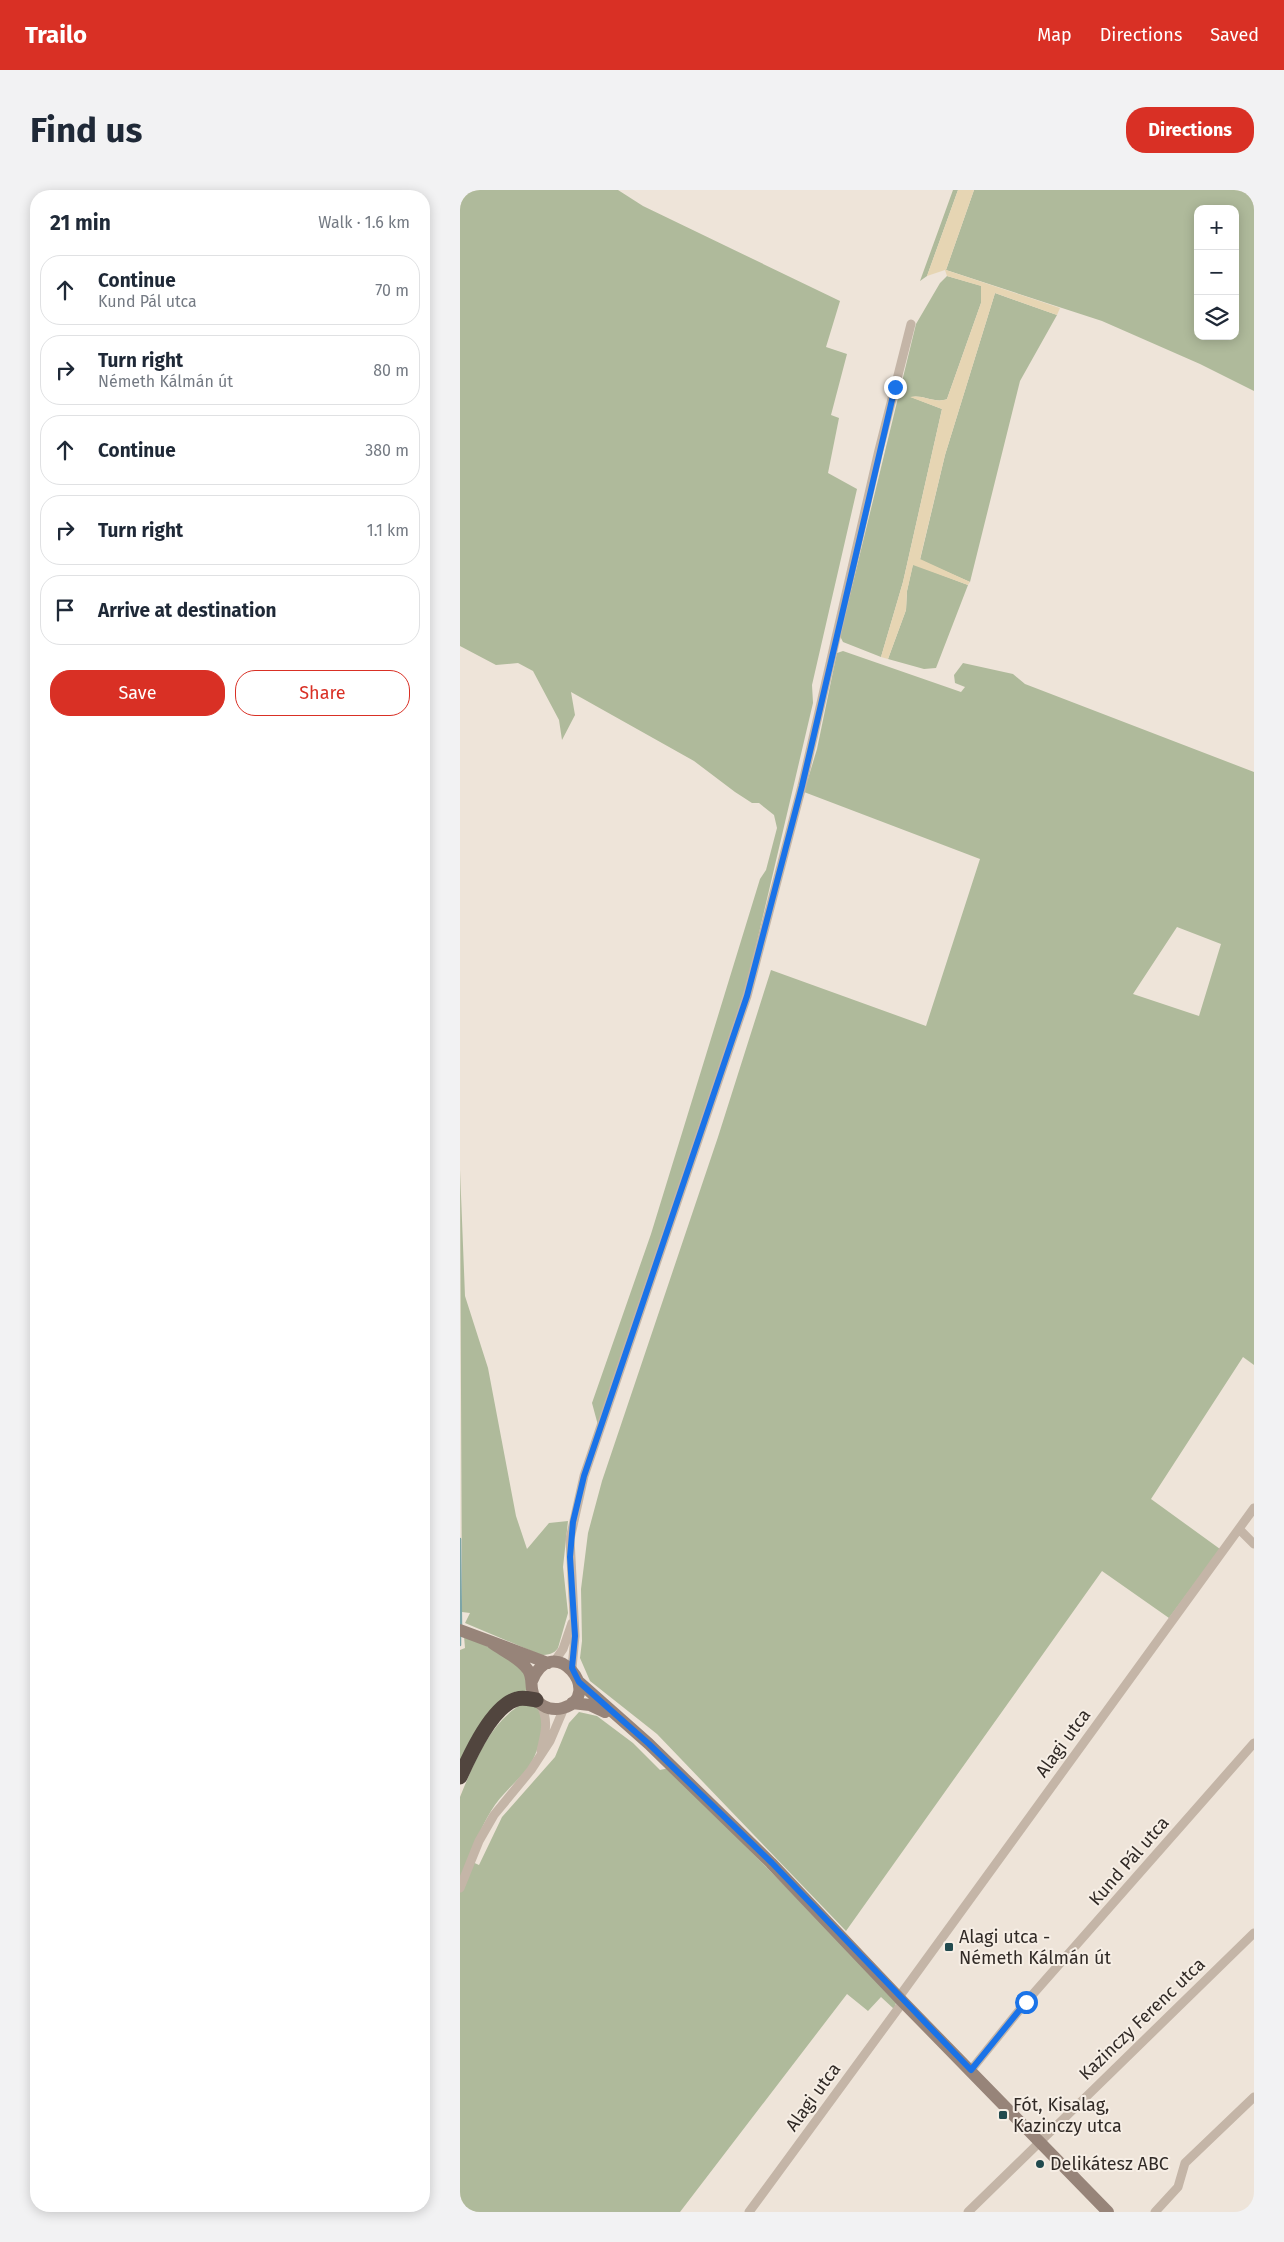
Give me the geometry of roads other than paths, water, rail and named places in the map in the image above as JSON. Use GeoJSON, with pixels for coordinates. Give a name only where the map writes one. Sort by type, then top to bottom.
{"type":"FeatureCollection","features":[{"type":"Feature","properties":{"kind":"highway"},"geometry":{"type":"LineString","coordinates":[[460,1777],[481,1734],[508,1704],[517,1699],[539,1702]]}},
{"type":"Feature","properties":{"kind":"street"},"geometry":{"type":"LineString","coordinates":[[572,1668],[575,1636],[570,1539],[582,1486],[747,996],[802,786],[879,450],[911,324]]}},
{"type":"Feature","properties":{"kind":"street","name":"Alagi utca"},"geometry":{"type":"LineString","coordinates":[[749,2212],[1254,1508]]}},
{"type":"Feature","properties":{"kind":"street"},"geometry":{"type":"LineString","coordinates":[[1239,1529],[1254,1544]]}},
{"type":"Feature","properties":{"kind":"street"},"geometry":{"type":"LineString","coordinates":[[532,1681],[540,1667],[551,1663],[563,1650],[574,1613]]}},
{"type":"Feature","properties":{"kind":"street"},"geometry":{"type":"LineString","coordinates":[[462,1630],[492,1643],[551,1663],[564,1663],[572,1668],[579,1682],[656,1750],[772,1863],[1108,2212]]}},
{"type":"Feature","properties":{"kind":"street"},"geometry":{"type":"LineString","coordinates":[[492,1643],[524,1666],[529,1672],[533,1694],[546,1716],[547,1727],[540,1756]]}},
{"type":"Feature","properties":{"kind":"street"},"geometry":{"type":"LineString","coordinates":[[460,1888],[479,1841],[494,1815],[531,1770],[550,1741],[568,1705],[576,1697],[579,1682]]}},
{"type":"Feature","properties":{"kind":"street"},"geometry":{"type":"LineString","coordinates":[[539,1702],[556,1710],[568,1705],[590,1705],[626,1724]]}},
{"type":"Feature","properties":{"kind":"street","name":"Kund Pál utca"},"geometry":{"type":"LineString","coordinates":[[971,2070],[1026,2002],[1254,1743]]}},
{"type":"Feature","properties":{"kind":"street","name":"Kazinczy Ferenc utca"},"geometry":{"type":"LineString","coordinates":[[968,2212],[1254,1933]]}},
{"type":"Feature","properties":{"kind":"street"},"geometry":{"type":"LineString","coordinates":[[1155,2212],[1178,2187],[1185,2163],[1254,2097]]}},
{"type":"Feature","properties":{"kind":"waterway"},"geometry":{"type":"LineString","coordinates":[[460,1539],[461,1627]]}},
{"type":"Feature","properties":{"kind":"waterway"},"geometry":{"type":"LineString","coordinates":[[460,1635],[460,1645]]}},
{"type":"Feature","properties":{"kind":"place","name":"Alagi utca - Németh Kálmán út"},"geometry":{"type":"Point","coordinates":[949,1947]}},
{"type":"Feature","properties":{"kind":"place","name":"Fót, Kisalag, Kazinczy utca"},"geometry":{"type":"Point","coordinates":[1003,2115]}},
{"type":"Feature","properties":{"kind":"place","name":"Delikátesz ABC"},"geometry":{"type":"Point","coordinates":[1040,2164]}}]}
